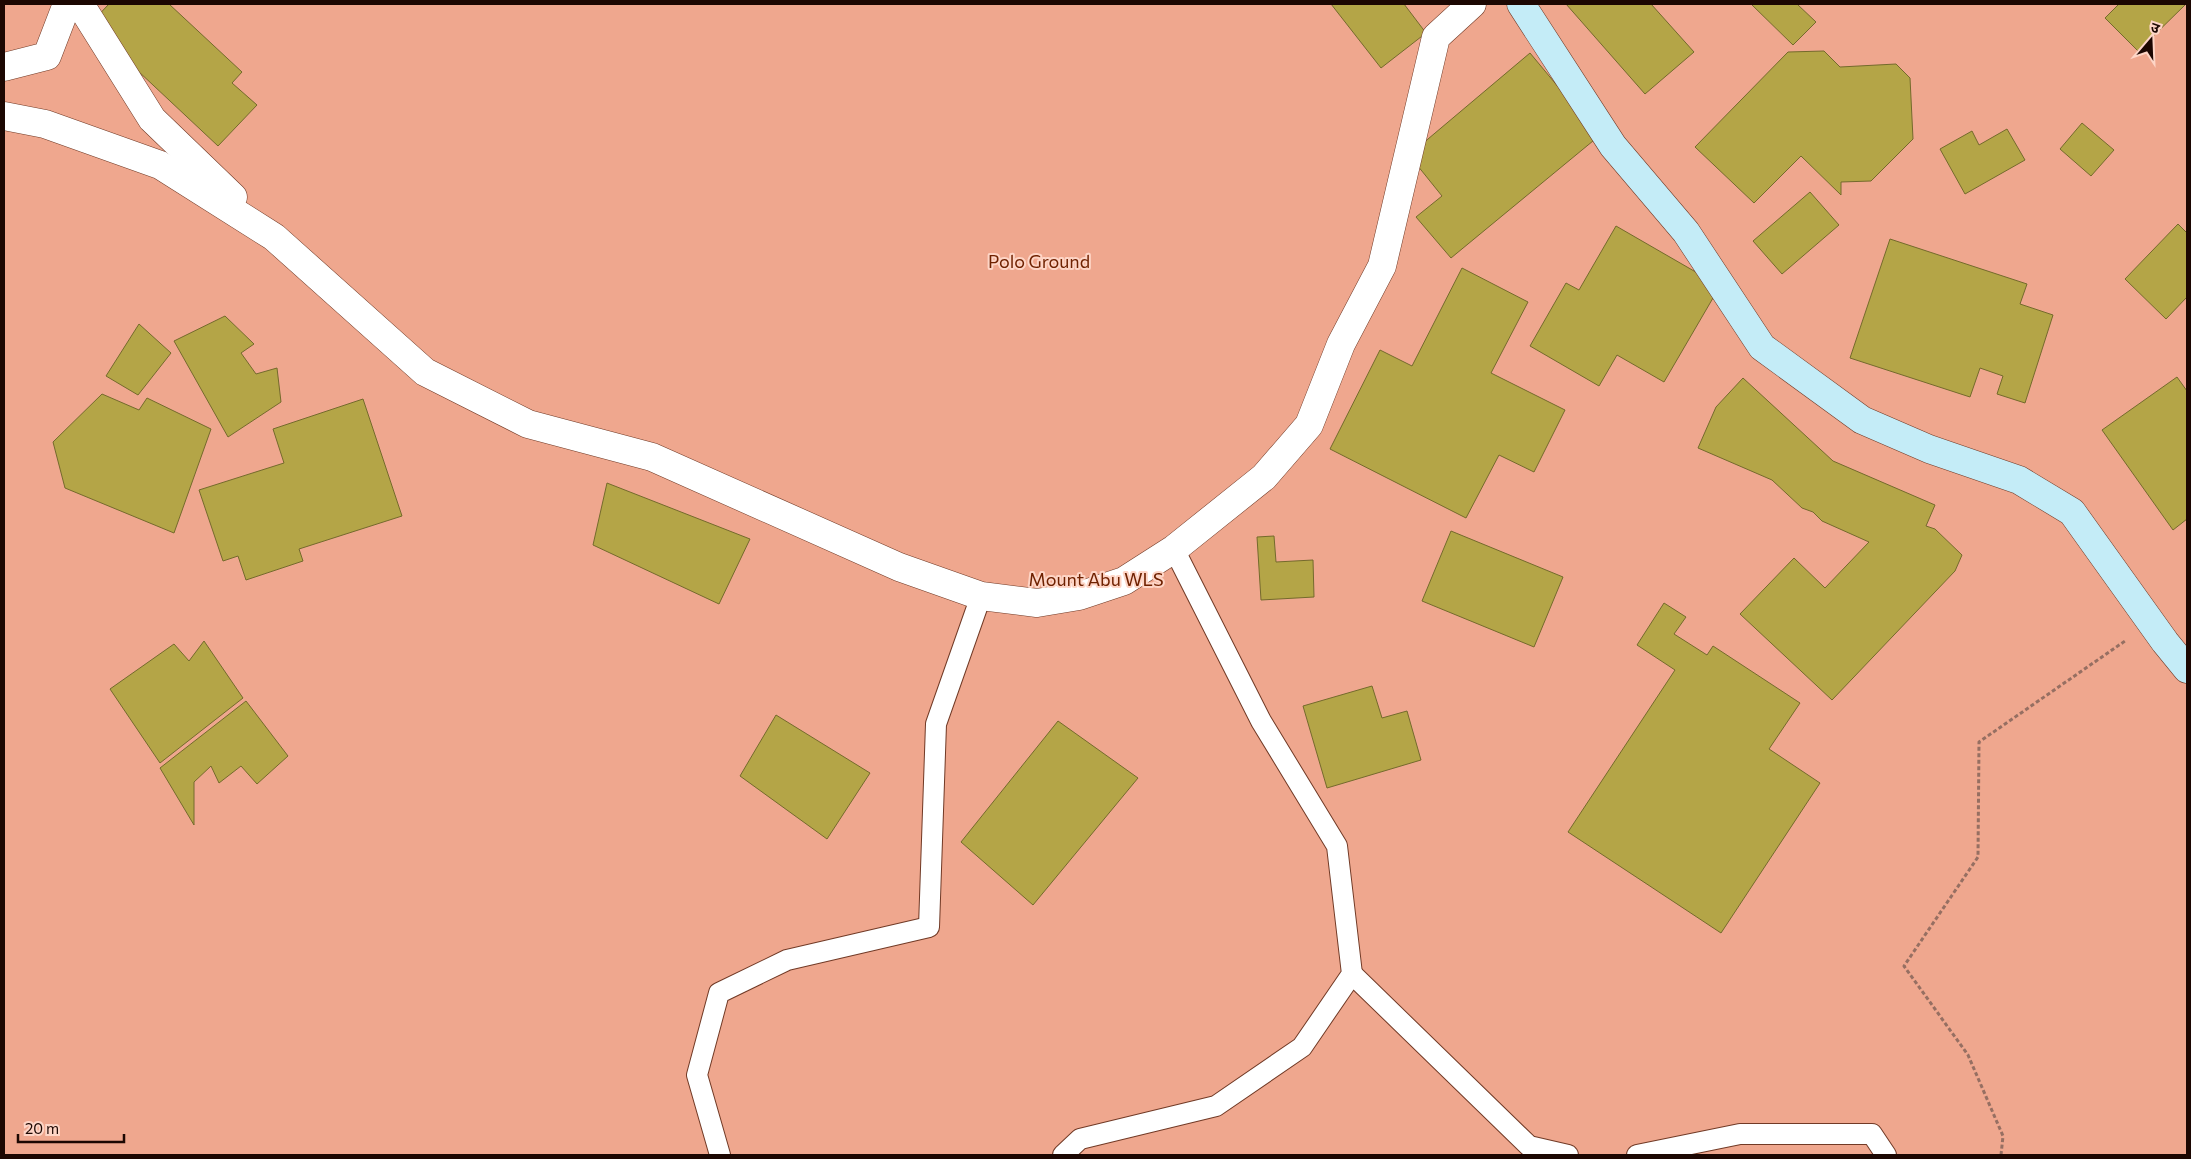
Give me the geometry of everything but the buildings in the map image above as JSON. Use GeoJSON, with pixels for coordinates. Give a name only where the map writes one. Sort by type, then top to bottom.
{"type":"FeatureCollection","features":[{"type":"Feature","properties":{"kind":"main road"},"geometry":{"type":"LineString","coordinates":[[1521,4],[1613,146],[1686,232],[1762,346],[1862,420],[1929,449],[2019,480],[2072,512],[2187,670]]}},
{"type":"Feature","properties":{"kind":"street"},"geometry":{"type":"LineString","coordinates":[[4,67],[47,56],[68,4]]}},
{"type":"Feature","properties":{"kind":"street"},"geometry":{"type":"LineString","coordinates":[[80,4],[152,119],[282,244]]}},
{"type":"Feature","properties":{"kind":"street"},"geometry":{"type":"LineString","coordinates":[[4,116],[46,124],[160,165],[274,237],[425,372],[528,424],[652,457],[899,567],[981,596],[1037,603],[1079,596],[1124,581],[1174,549],[1264,477],[1309,425],[1341,344],[1382,266],[1436,37],[1472,4]]}},
{"type":"Feature","properties":{"kind":"lane"},"geometry":{"type":"LineString","coordinates":[[1174,549],[1261,721],[1337,846],[1352,974],[1529,1146],[1568,1155]]}},
{"type":"Feature","properties":{"kind":"lane"},"geometry":{"type":"LineString","coordinates":[[720,1155],[697,1075],[719,993],[787,960],[929,927],[936,724],[981,596]]}},
{"type":"Feature","properties":{"kind":"lane"},"geometry":{"type":"LineString","coordinates":[[1064,1155],[1080,1139],[1216,1106],[1302,1047],[1352,974]]}},
{"type":"Feature","properties":{"kind":"lane"},"geometry":{"type":"LineString","coordinates":[[1637,1155],[1740,1134],[1872,1134],[1886,1155]]}},
{"type":"Feature","properties":{"kind":"path"},"geometry":{"type":"LineString","coordinates":[[2001,1155],[2003,1136],[1968,1056],[1904,966],[1978,856],[1979,742],[2151,622]]}},
{"type":"Feature","properties":{"kind":"green space","name":"Mount Abu WLS"},"geometry":{"type":"Polygon","coordinates":[[[4,4],[2187,4],[2187,1155],[4,1155],[4,4]]]}},
{"type":"Feature","properties":{"kind":"park label","name":"Polo Ground"},"geometry":{"type":"Point","coordinates":[1039,262]}}]}
